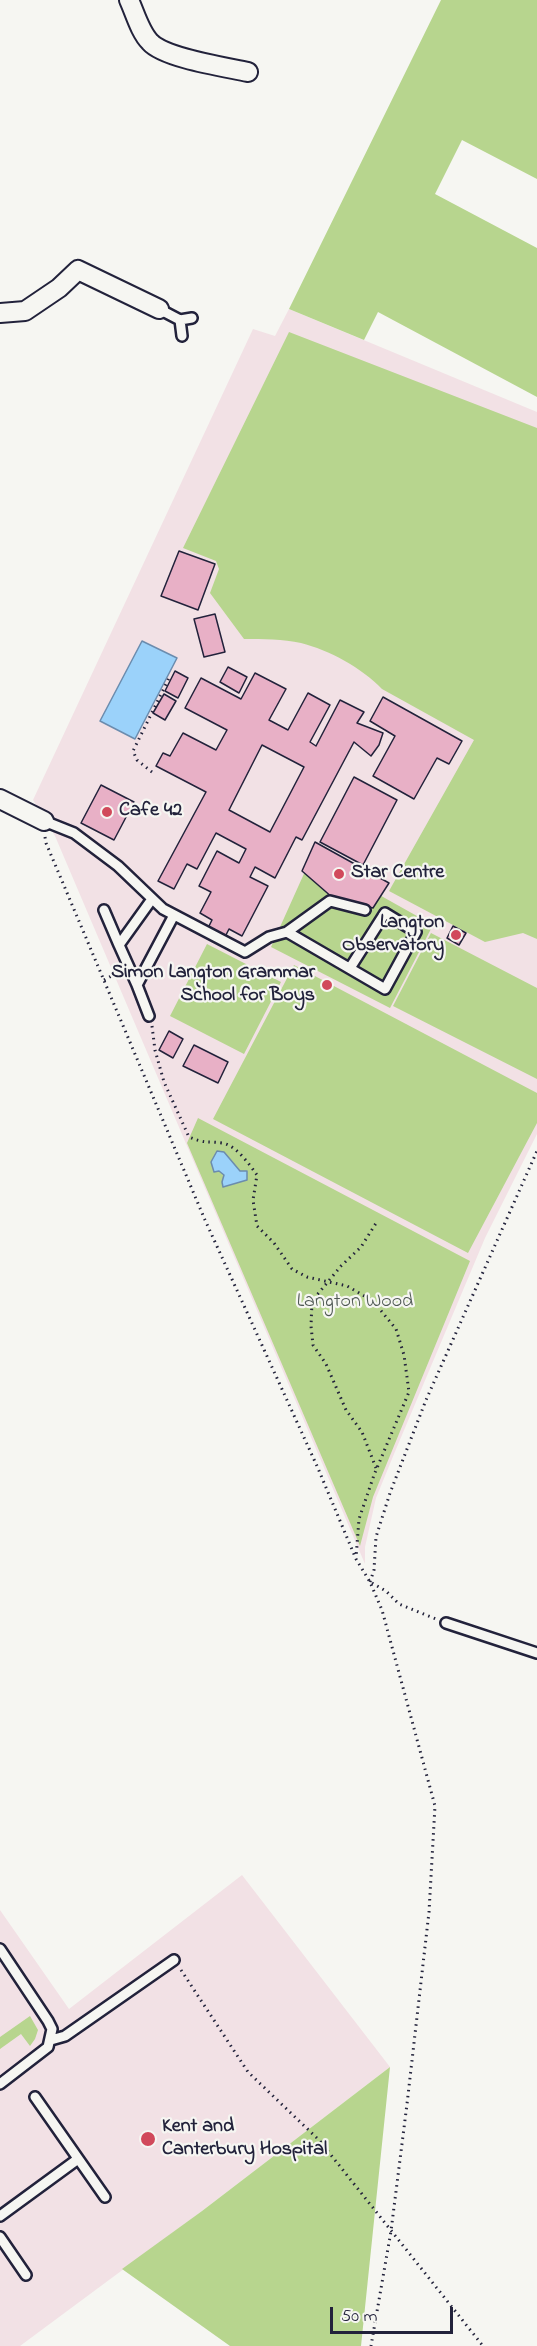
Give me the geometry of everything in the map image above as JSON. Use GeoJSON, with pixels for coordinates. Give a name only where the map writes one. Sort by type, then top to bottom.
{"type":"FeatureCollection","features":[{"type":"Feature","properties":{"kind":"street"},"geometry":{"type":"LineString","coordinates":[[129,0],[149,41],[159,49],[200,62],[248,72]]}},
{"type":"Feature","properties":{"kind":"street"},"geometry":{"type":"LineString","coordinates":[[0,313],[25,311],[59,288],[78,270],[159,309]]}},
{"type":"Feature","properties":{"kind":"street"},"geometry":{"type":"LineString","coordinates":[[0,799],[44,821]]}},
{"type":"Feature","properties":{"kind":"lane"},"geometry":{"type":"LineString","coordinates":[[159,309],[180,320],[192,318]]}},
{"type":"Feature","properties":{"kind":"lane"},"geometry":{"type":"LineString","coordinates":[[180,320],[182,336]]}},
{"type":"Feature","properties":{"kind":"lane"},"geometry":{"type":"LineString","coordinates":[[44,821],[74,833],[118,866],[163,909],[246,952],[268,937],[287,932],[330,901],[365,910]]}},
{"type":"Feature","properties":{"kind":"lane"},"geometry":{"type":"LineString","coordinates":[[119,945],[152,899]]}},
{"type":"Feature","properties":{"kind":"lane"},"geometry":{"type":"LineString","coordinates":[[104,909],[149,1017]]}},
{"type":"Feature","properties":{"kind":"lane"},"geometry":{"type":"LineString","coordinates":[[287,932],[385,989],[416,932],[385,913],[350,968]]}},
{"type":"Feature","properties":{"kind":"lane"},"geometry":{"type":"LineString","coordinates":[[137,985],[174,915]]}},
{"type":"Feature","properties":{"kind":"lane"},"geometry":{"type":"LineString","coordinates":[[446,1623],[537,1653]]}},
{"type":"Feature","properties":{"kind":"lane"},"geometry":{"type":"LineString","coordinates":[[0,1949],[3,1961],[48,2020],[52,2029],[48,2048],[0,2084]]}},
{"type":"Feature","properties":{"kind":"lane"},"geometry":{"type":"LineString","coordinates":[[51,2040],[65,2036],[174,1960]]}},
{"type":"Feature","properties":{"kind":"lane"},"geometry":{"type":"LineString","coordinates":[[34,2097],[105,2197]]}},
{"type":"Feature","properties":{"kind":"lane"},"geometry":{"type":"LineString","coordinates":[[0,2216],[78,2159]]}},
{"type":"Feature","properties":{"kind":"lane"},"geometry":{"type":"LineString","coordinates":[[0,2237],[26,2275]]}},
{"type":"Feature","properties":{"kind":"path"},"geometry":{"type":"LineString","coordinates":[[152,772],[137,760],[133,751],[169,678],[167,677]]}},
{"type":"Feature","properties":{"kind":"path"},"geometry":{"type":"LineString","coordinates":[[44,821],[46,843],[205,1220],[317,1466],[356,1559],[370,1582],[382,1610],[435,1806],[429,1911],[391,2231],[371,2346]]}},
{"type":"Feature","properties":{"kind":"path"},"geometry":{"type":"LineString","coordinates":[[104,980],[128,968]]}},
{"type":"Feature","properties":{"kind":"path"},"geometry":{"type":"LineString","coordinates":[[149,1017],[164,1082],[189,1137],[206,1144],[225,1143],[246,1159],[256,1175],[253,1200],[257,1226],[274,1243],[292,1269],[307,1277],[347,1286],[373,1301],[396,1329],[404,1355],[409,1392],[376,1469],[359,1519],[356,1559]]}},
{"type":"Feature","properties":{"kind":"path"},"geometry":{"type":"LineString","coordinates":[[370,1582],[374,1570],[376,1537],[422,1410],[537,1151]]}},
{"type":"Feature","properties":{"kind":"path"},"geometry":{"type":"LineString","coordinates":[[376,1469],[362,1432],[346,1410],[326,1364],[313,1345],[310,1326],[312,1300],[326,1282],[361,1247],[378,1220]]}},
{"type":"Feature","properties":{"kind":"path"},"geometry":{"type":"LineString","coordinates":[[370,1582],[386,1591],[399,1604],[446,1623]]}},
{"type":"Feature","properties":{"kind":"path"},"geometry":{"type":"LineString","coordinates":[[174,1960],[248,2072],[319,2140],[483,2346]]}},
{"type":"Feature","properties":{"kind":"shaded area","name":"Simon Langton Grammar School for Boys"},"geometry":{"type":"Polygon","coordinates":[[[289,309],[537,412],[537,1134],[485,1238],[376,1498],[365,1547],[365,1564],[55,836],[33,800],[253,329],[275,336],[289,309]]]}},
{"type":"Feature","properties":{"kind":"shaded area","name":"Kent and Canterbury Hospital"},"geometry":{"type":"Polygon","coordinates":[[[242,1875],[390,2067],[20,2346],[0,2346],[0,1910],[69,2009],[242,1875]]]}},
{"type":"Feature","properties":{"kind":"green space"},"geometry":{"type":"Polygon","coordinates":[[[441,0],[537,0],[537,179],[462,140],[435,194],[537,248],[537,397],[378,312],[364,340],[289,309],[441,0]]]}},
{"type":"Feature","properties":{"kind":"green space"},"geometry":{"type":"Polygon","coordinates":[[[289,332],[537,428],[537,939],[523,933],[485,942],[389,891],[474,740],[382,689],[355,667],[323,650],[294,642],[244,639],[210,593],[219,569],[216,561],[183,548],[289,332]]]}},
{"type":"Feature","properties":{"kind":"green space"},"geometry":{"type":"Polygon","coordinates":[[[307,867],[367,888],[433,925],[390,1008],[271,947],[307,867]]]}},
{"type":"Feature","properties":{"kind":"green space"},"geometry":{"type":"Polygon","coordinates":[[[431,933],[537,988],[537,1079],[393,1006],[431,933]]]}},
{"type":"Feature","properties":{"kind":"green space"},"geometry":{"type":"Polygon","coordinates":[[[207,944],[281,982],[244,1054],[170,1016],[207,944]]]}},
{"type":"Feature","properties":{"kind":"green space"},"geometry":{"type":"Polygon","coordinates":[[[294,965],[537,1093],[537,1123],[468,1253],[213,1119],[294,965]]]}},
{"type":"Feature","properties":{"kind":"green space","name":"Langton Wood"},"geometry":{"type":"Polygon","coordinates":[[[198,1118],[470,1261],[373,1497],[360,1546],[187,1143],[198,1118]]]}},
{"type":"Feature","properties":{"kind":"green space"},"geometry":{"type":"Polygon","coordinates":[[[30,2016],[38,2030],[30,2046],[21,2034],[0,2049],[0,2037],[30,2016]]]}},
{"type":"Feature","properties":{"kind":"green space"},"geometry":{"type":"Polygon","coordinates":[[[390,2067],[361,2346],[230,2346],[122,2269],[202,2211],[390,2067]]]}},
{"type":"Feature","properties":{"kind":"water"},"geometry":{"type":"Polygon","coordinates":[[[142,641],[177,658],[135,739],[100,721],[142,641]]]}},
{"type":"Feature","properties":{"kind":"water"},"geometry":{"type":"Polygon","coordinates":[[[217,1151],[224,1152],[240,1171],[247,1171],[247,1180],[223,1187],[224,1175],[219,1171],[214,1172],[211,1162],[217,1151]]]}},
{"type":"Feature","properties":{"kind":"building"},"geometry":{"type":"Polygon","coordinates":[[[179,551],[215,564],[198,610],[161,596],[179,551]]]}},
{"type":"Feature","properties":{"kind":"building"},"geometry":{"type":"Polygon","coordinates":[[[215,614],[225,652],[204,657],[194,619],[215,614]]]}},
{"type":"Feature","properties":{"kind":"building"},"geometry":{"type":"Polygon","coordinates":[[[228,667],[247,677],[239,693],[220,682],[228,667]]]}},
{"type":"Feature","properties":{"kind":"building"},"geometry":{"type":"Polygon","coordinates":[[[175,671],[188,678],[178,698],[165,691],[175,671]]]}},
{"type":"Feature","properties":{"kind":"building"},"geometry":{"type":"Polygon","coordinates":[[[255,673],[286,689],[269,720],[288,730],[308,693],[330,705],[310,742],[316,746],[340,700],[364,712],[357,723],[383,733],[379,745],[371,756],[354,742],[302,840],[296,837],[275,878],[255,867],[250,877],[268,886],[242,936],[229,929],[225,937],[208,928],[212,920],[200,913],[211,892],[199,886],[217,851],[239,863],[246,849],[216,833],[197,869],[187,864],[174,889],[158,881],[206,792],[156,766],[163,753],[170,756],[183,733],[216,750],[227,730],[185,708],[201,678],[241,699],[255,673]],[[262,745],[229,810],[270,832],[304,767],[262,745]]]}},
{"type":"Feature","properties":{"kind":"building"},"geometry":{"type":"Polygon","coordinates":[[[164,694],[176,701],[165,720],[153,713],[164,694]]]}},
{"type":"Feature","properties":{"kind":"building"},"geometry":{"type":"Polygon","coordinates":[[[383,697],[462,741],[449,764],[437,758],[414,799],[373,776],[395,736],[370,721],[383,697]]]}},
{"type":"Feature","properties":{"kind":"building"},"geometry":{"type":"Polygon","coordinates":[[[354,777],[397,800],[363,865],[320,842],[354,777]]]}},
{"type":"Feature","properties":{"kind":"building","name":"Cafe 42"},"geometry":{"type":"Polygon","coordinates":[[[101,785],[134,802],[114,840],[81,823],[101,785]]]}},
{"type":"Feature","properties":{"kind":"building","name":"Star Centre"},"geometry":{"type":"Polygon","coordinates":[[[315,842],[389,883],[373,908],[333,898],[302,871],[315,842]]]}},
{"type":"Feature","properties":{"kind":"building","name":"Langton Observatory"},"geometry":{"type":"Polygon","coordinates":[[[453,926],[466,933],[459,945],[447,938],[453,926]]]}},
{"type":"Feature","properties":{"kind":"building"},"geometry":{"type":"Polygon","coordinates":[[[169,1031],[183,1039],[173,1058],[159,1050],[169,1031]]]}},
{"type":"Feature","properties":{"kind":"building"},"geometry":{"type":"Polygon","coordinates":[[[194,1045],[228,1062],[218,1083],[183,1066],[194,1045]]]}},
{"type":"Feature","properties":{"kind":"place","name":"Cafe 42"},"geometry":{"type":"Point","coordinates":[107,812]}},
{"type":"Feature","properties":{"kind":"place","name":"Star Centre"},"geometry":{"type":"Point","coordinates":[339,874]}},
{"type":"Feature","properties":{"kind":"place","name":"Langton Observatory"},"geometry":{"type":"Point","coordinates":[456,935]}},
{"type":"Feature","properties":{"kind":"place","name":"Simon Langton Grammar School for Boys"},"geometry":{"type":"Point","coordinates":[327,985]}},
{"type":"Feature","properties":{"kind":"place","name":"Kent and Canterbury Hospital"},"geometry":{"type":"Point","coordinates":[148,2139]}}]}
